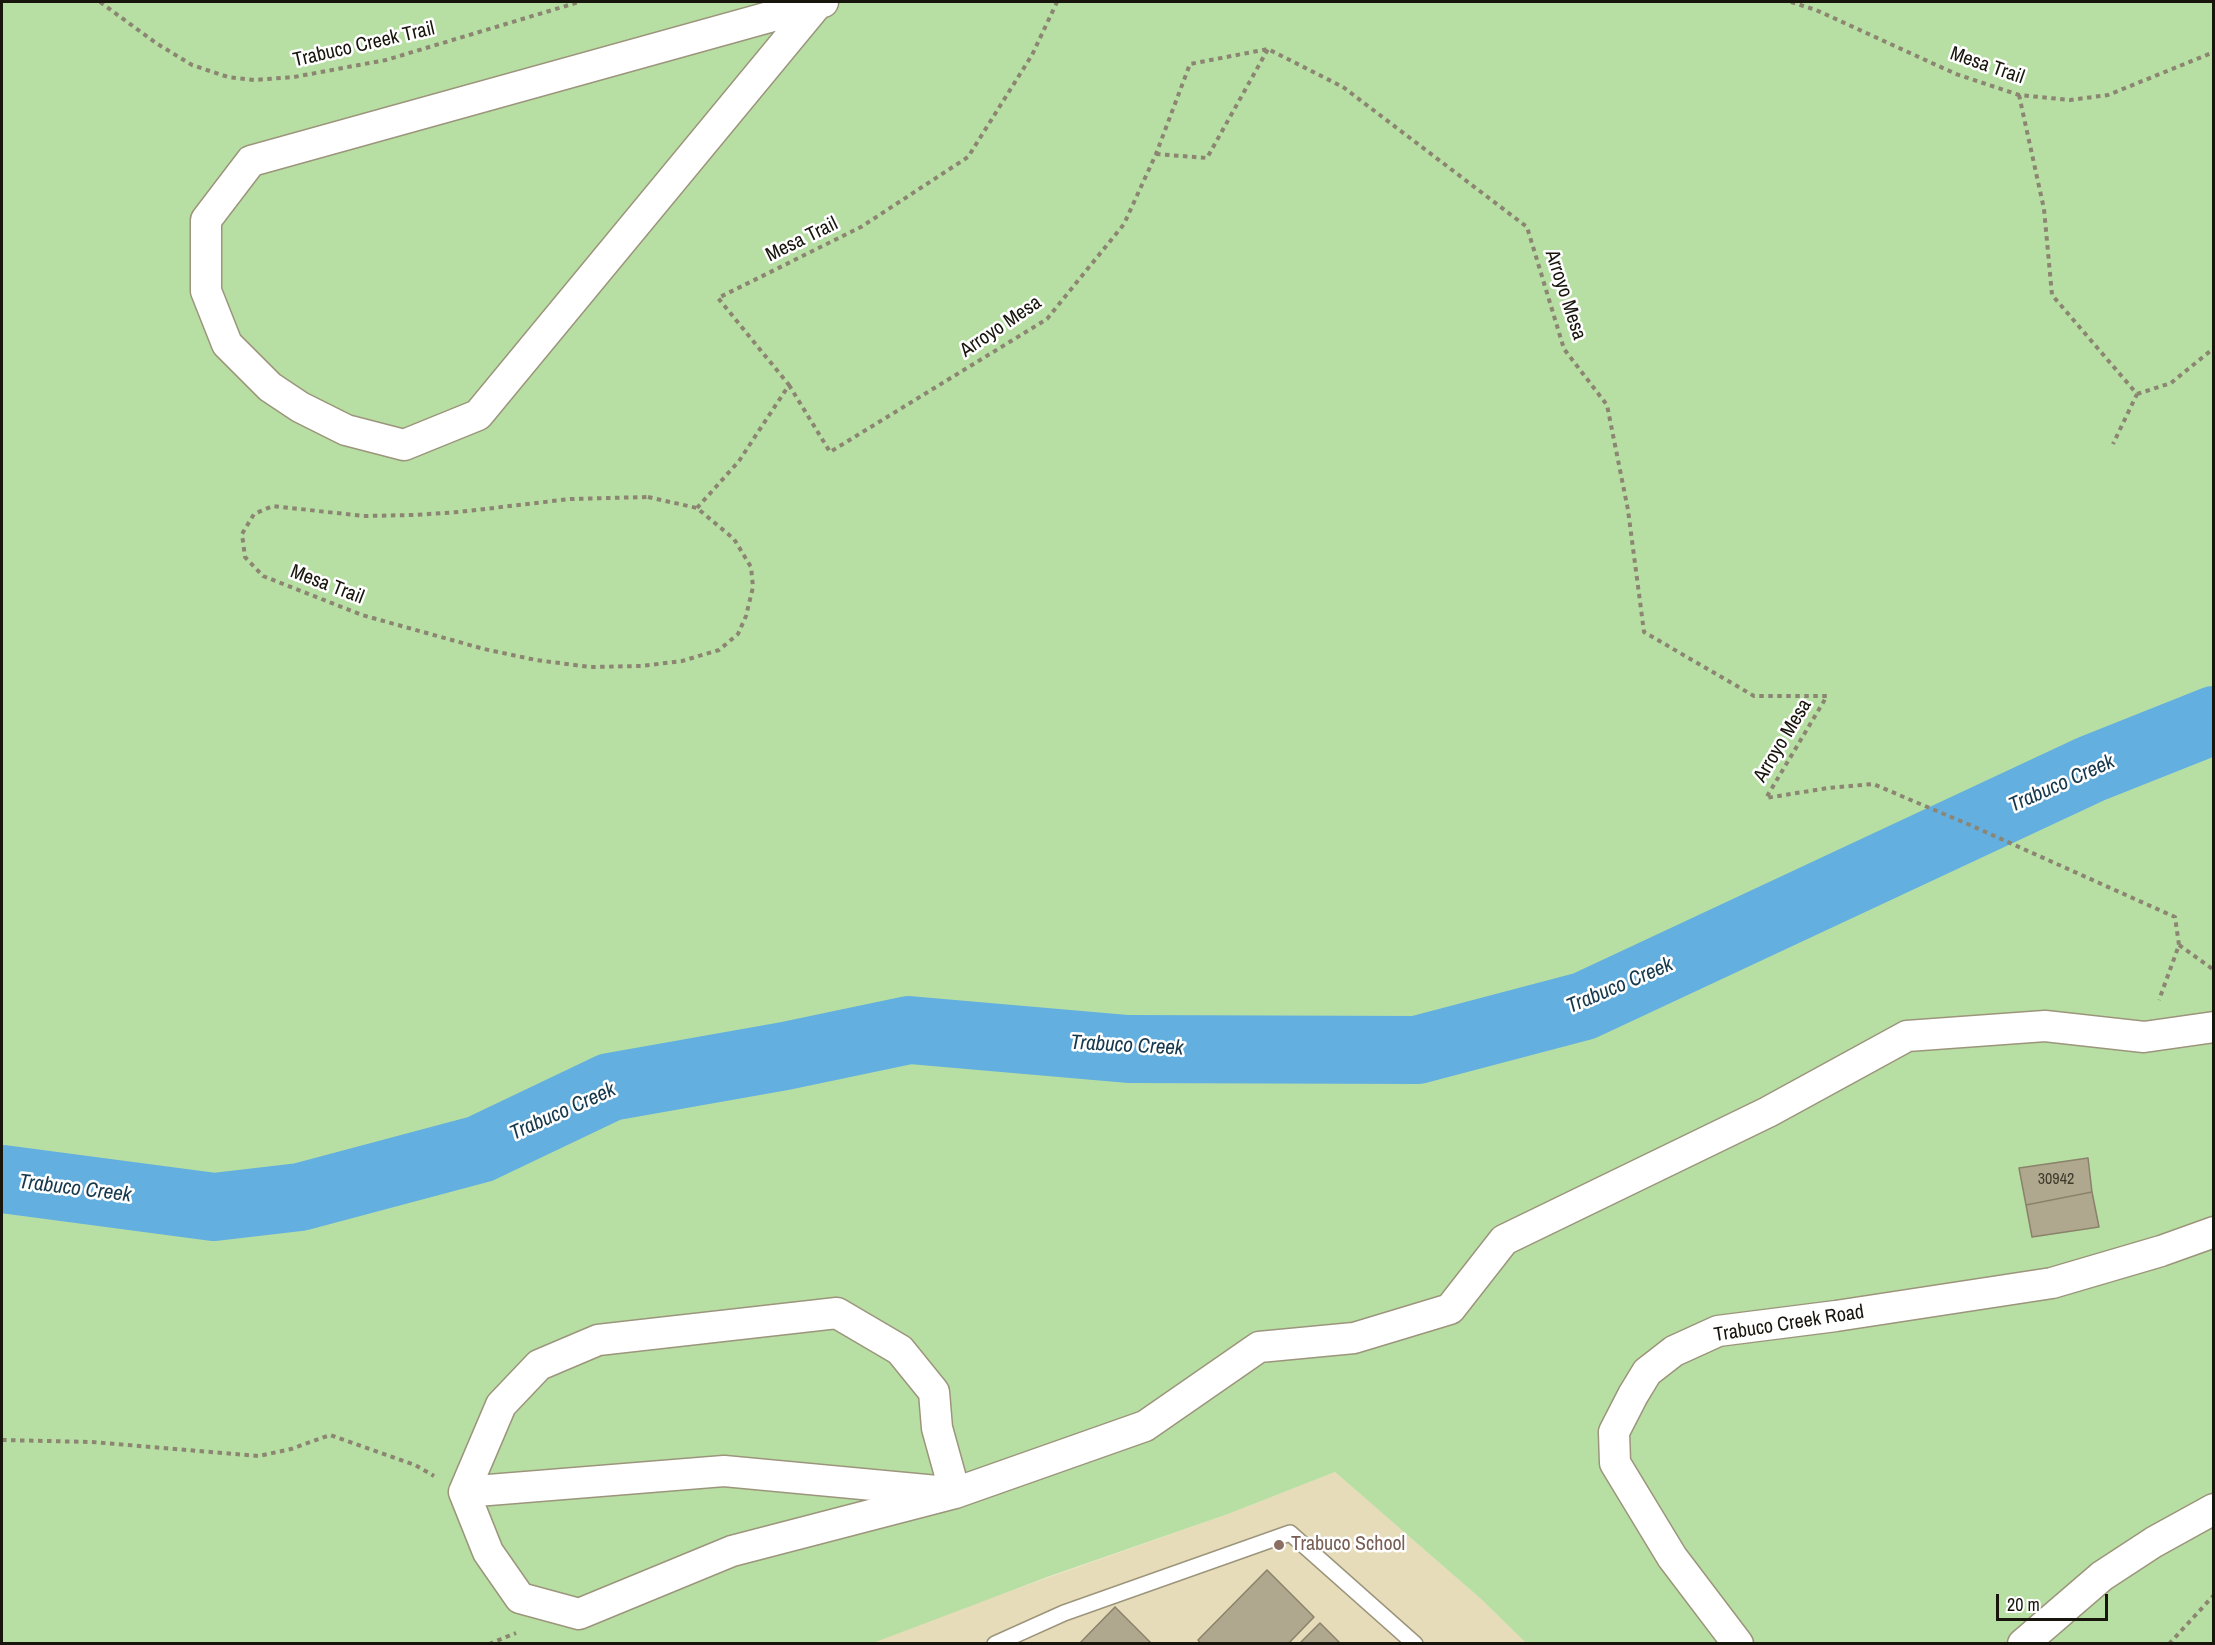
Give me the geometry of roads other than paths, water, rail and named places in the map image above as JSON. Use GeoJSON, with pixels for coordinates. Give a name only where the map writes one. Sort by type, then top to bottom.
{"type":"FeatureCollection","features":[{"type":"Feature","properties":{"kind":"street"},"geometry":{"type":"LineString","coordinates":[[821,2],[478,414],[404,445],[346,430],[300,407],[270,387],[227,344],[206,291],[207,220],[251,161],[821,2]]}},
{"type":"Feature","properties":{"kind":"street"},"geometry":{"type":"LineString","coordinates":[[955,1493],[937,1428],[934,1392],[900,1350],[837,1313],[598,1340],[539,1365],[501,1405],[464,1492],[488,1552],[520,1598],[579,1614],[732,1551],[955,1493],[1144,1426],[1259,1347],[1354,1338],[1450,1309],[1504,1240],[1768,1112],[1908,1036],[2045,1026],[2144,1037],[2214,1027]]}},
{"type":"Feature","properties":{"kind":"street","name":"Trabuco Creek Road"},"geometry":{"type":"LineString","coordinates":[[1738,1644],[1672,1557],[1615,1463],[1614,1432],[1647,1372],[1674,1351],[1718,1331],[2052,1284],[2161,1251],[2214,1232]]}},
{"type":"Feature","properties":{"kind":"street"},"geometry":{"type":"LineString","coordinates":[[464,1492],[724,1471],[955,1493]]}},
{"type":"Feature","properties":{"kind":"street"},"geometry":{"type":"LineString","coordinates":[[2023,1644],[2102,1576],[2154,1542],[2214,1509]]}},
{"type":"Feature","properties":{"kind":"lane"},"geometry":{"type":"LineString","coordinates":[[995,1644],[1064,1613],[1290,1533],[1415,1644]]}},
{"type":"Feature","properties":{"kind":"waterway","name":"Trabuco Creek"},"geometry":{"type":"LineString","coordinates":[[2,1179],[214,1207],[300,1197],[480,1149],[610,1087],[785,1056],[909,1030],[1128,1049],[1417,1050],[1584,1006],[2091,769],[2214,720]]}},
{"type":"Feature","properties":{"kind":"place","name":"Trabuco School"},"geometry":{"type":"Point","coordinates":[1279,1545]}}]}
